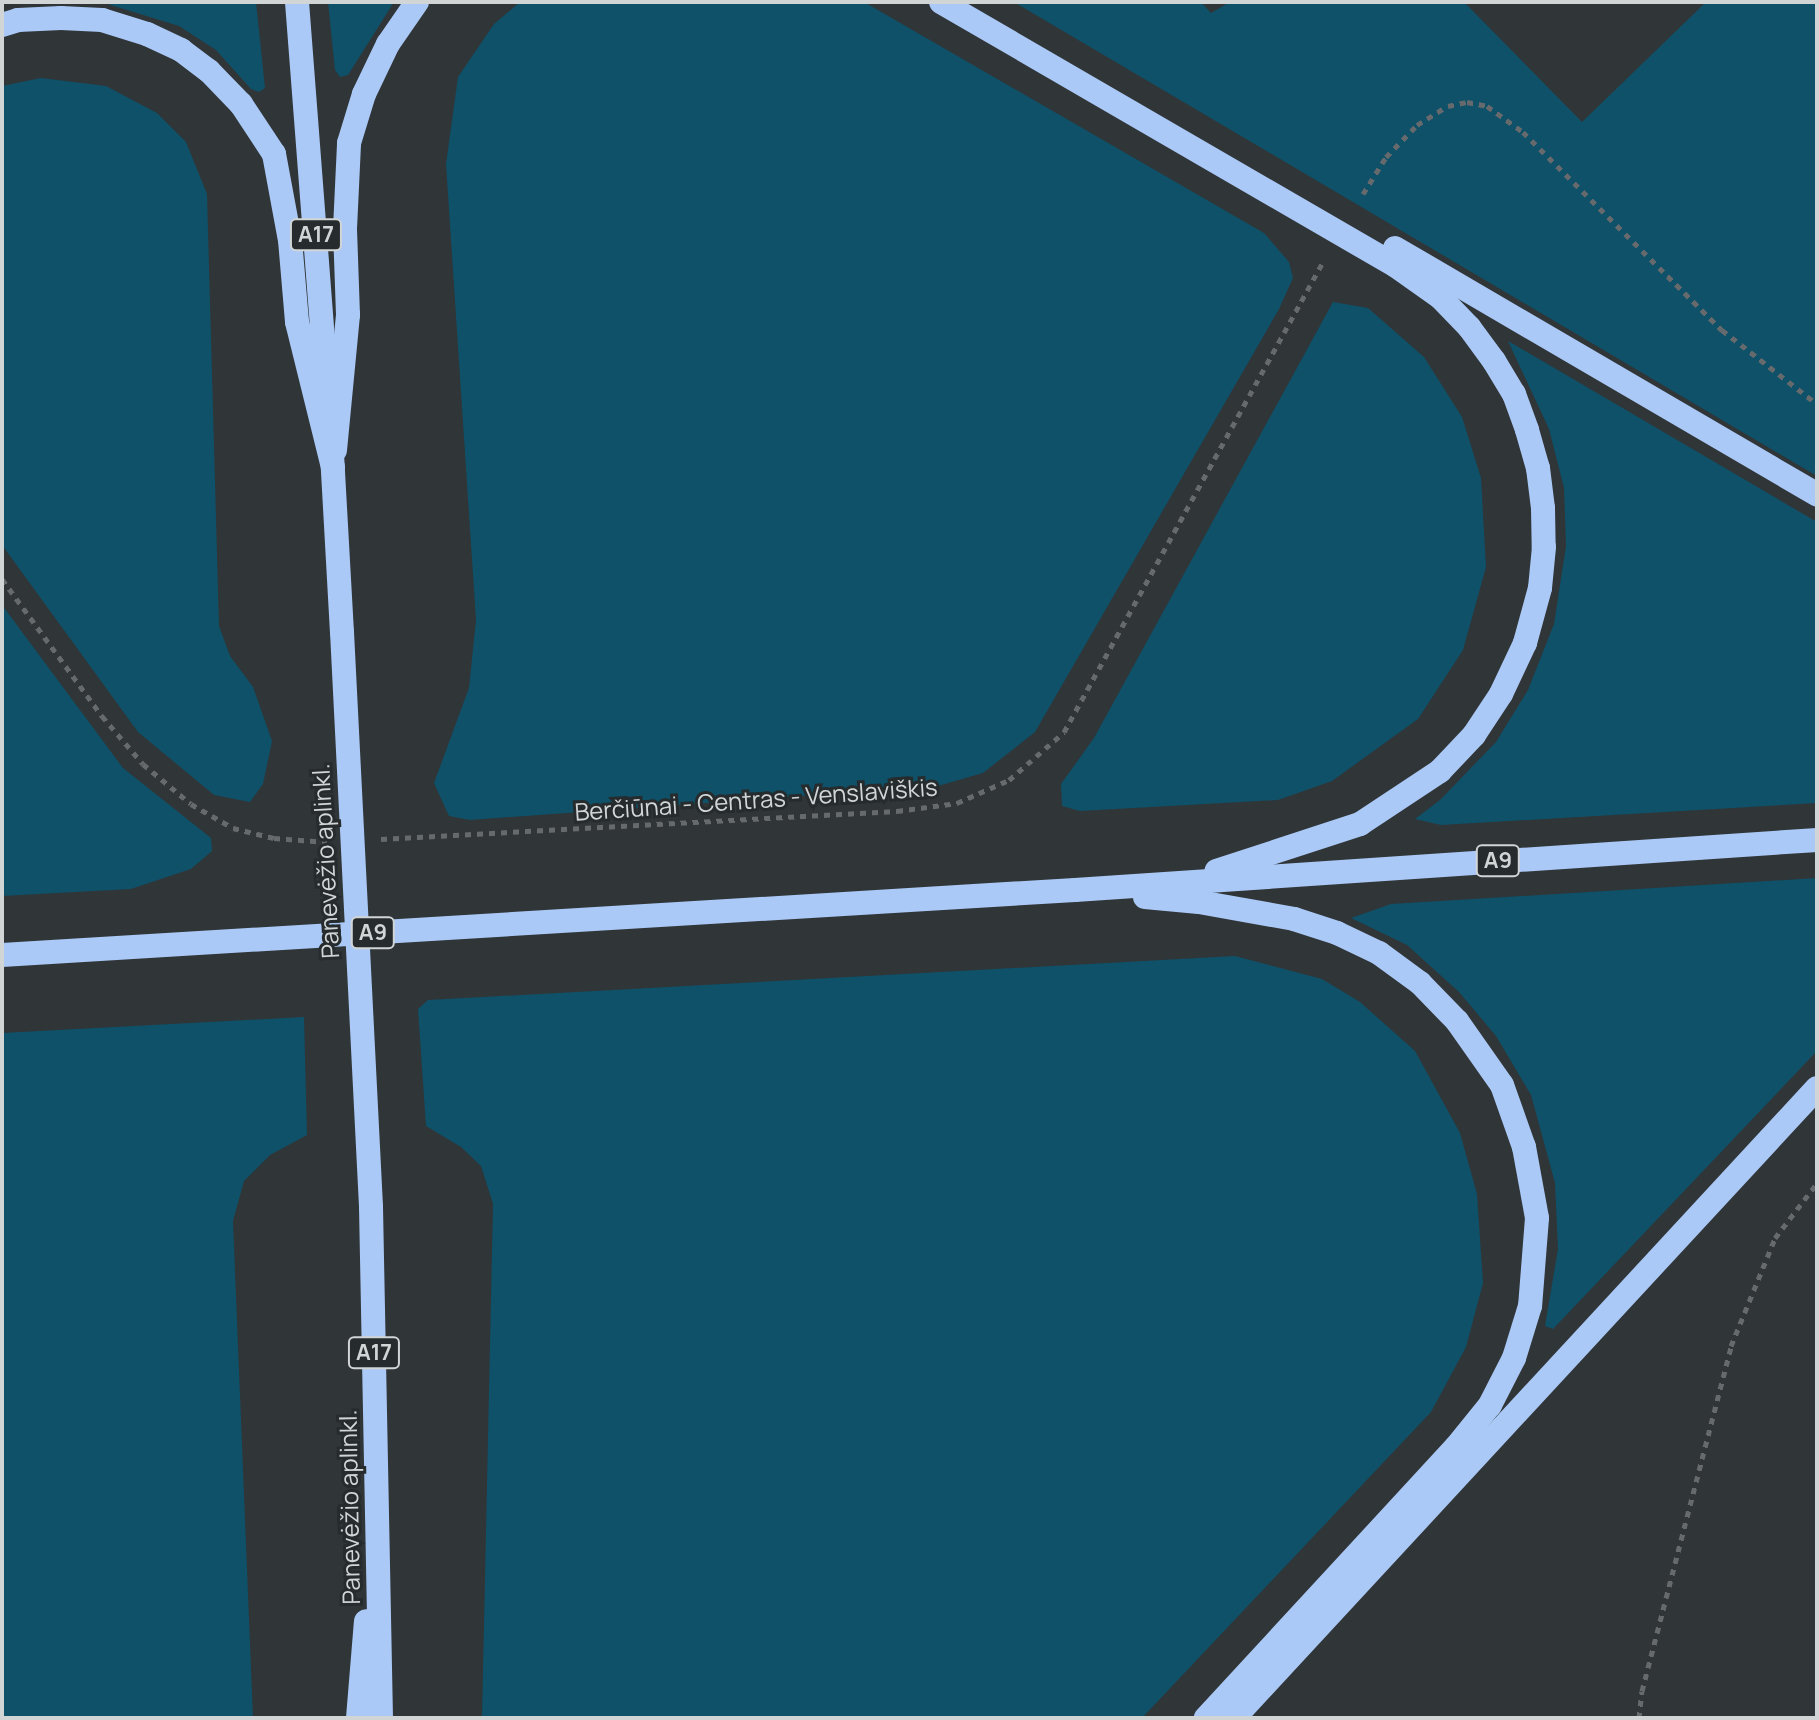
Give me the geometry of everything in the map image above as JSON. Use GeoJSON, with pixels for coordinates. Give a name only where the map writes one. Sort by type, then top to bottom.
{"type":"FeatureCollection","features":[{"type":"Feature","properties":{"kind":"highway","name":"Panevėžio aplinkl."},"geometry":{"type":"LineString","coordinates":[[297,2],[333,468],[371,1207],[382,1713]]}},
{"type":"Feature","properties":{"kind":"highway"},"geometry":{"type":"LineString","coordinates":[[333,468],[348,315],[345,229],[349,143],[364,94],[388,44],[417,2]]}},
{"type":"Feature","properties":{"kind":"highway"},"geometry":{"type":"LineString","coordinates":[[941,2],[1396,266],[1440,297],[1469,327],[1514,394],[1538,468],[1544,547],[1540,588],[1525,643],[1501,694],[1474,735],[1440,771],[1360,824],[1179,883]]}},
{"type":"Feature","properties":{"kind":"highway"},"geometry":{"type":"LineString","coordinates":[[974,2],[1817,495]]}},
{"type":"Feature","properties":{"kind":"highway"},"geometry":{"type":"LineString","coordinates":[[2,25],[18,20],[75,18],[102,20],[147,34],[181,50],[209,71],[241,104],[274,154],[290,240],[297,322],[333,468]]}},
{"type":"Feature","properties":{"kind":"highway","name":"A9"},"geometry":{"type":"LineString","coordinates":[[2,955],[1075,890],[1817,840]]}},
{"type":"Feature","properties":{"kind":"highway"},"geometry":{"type":"LineString","coordinates":[[1075,890],[1199,902],[1294,919],[1337,933],[1379,953],[1420,983],[1457,1021],[1502,1085],[1524,1147],[1537,1218],[1530,1306],[1514,1358],[1490,1405],[1456,1447],[1206,1718]]}},
{"type":"Feature","properties":{"kind":"highway"},"geometry":{"type":"LineString","coordinates":[[2,946],[54,952]]}},
{"type":"Feature","properties":{"kind":"highway"},"geometry":{"type":"LineString","coordinates":[[2,966],[54,952]]}},
{"type":"Feature","properties":{"kind":"highway"},"geometry":{"type":"LineString","coordinates":[[1234,1718],[1817,1088]]}},
{"type":"Feature","properties":{"kind":"highway"},"geometry":{"type":"LineString","coordinates":[[358,1718],[377,1499]]}},
{"type":"Feature","properties":{"kind":"path"},"geometry":{"type":"LineString","coordinates":[[1363,194],[1386,157],[1417,125],[1448,106],[1467,102],[1487,106],[1523,132],[1722,330],[1817,404]]}},
{"type":"Feature","properties":{"kind":"path","name":"Berčiūnai - Centras - Venslaviškis"},"geometry":{"type":"LineString","coordinates":[[378,839],[897,811],[957,803],[1009,780],[1064,732],[1324,260]]}},
{"type":"Feature","properties":{"kind":"path"},"geometry":{"type":"LineString","coordinates":[[2,579],[102,716],[143,764],[191,804],[233,828],[274,838],[331,841]]}},
{"type":"Feature","properties":{"kind":"path"},"geometry":{"type":"LineString","coordinates":[[1639,1718],[1642,1691],[1731,1346],[1775,1238],[1817,1183]]}},
{"type":"Feature","properties":{"kind":"shaded area"},"geometry":{"type":"Polygon","coordinates":[[[101,2],[256,2],[265,88],[259,92],[251,89],[216,50],[179,26],[101,2]]]}},
{"type":"Feature","properties":{"kind":"shaded area"},"geometry":{"type":"Polygon","coordinates":[[[328,2],[394,2],[348,75],[340,77],[335,70],[328,2]]]}},
{"type":"Feature","properties":{"kind":"shaded area"},"geometry":{"type":"Polygon","coordinates":[[[520,2],[864,2],[1264,233],[1289,262],[1293,278],[1279,309],[1035,732],[983,773],[938,786],[470,820],[449,816],[434,783],[469,688],[476,620],[446,164],[458,77],[494,24],[520,2]]]}},
{"type":"Feature","properties":{"kind":"shaded area"},"geometry":{"type":"Polygon","coordinates":[[[1014,2],[1201,2],[1211,13],[1230,2],[1464,2],[1582,122],[1706,2],[1817,2],[1817,476],[1014,2]]]}},
{"type":"Feature","properties":{"kind":"shaded area"},"geometry":{"type":"Polygon","coordinates":[[[41,78],[106,86],[157,113],[186,142],[207,194],[219,626],[230,656],[253,687],[272,741],[263,784],[250,802],[214,795],[138,732],[2,545],[2,86],[41,78]]]}},
{"type":"Feature","properties":{"kind":"shaded area"},"geometry":{"type":"Polygon","coordinates":[[[1333,302],[1368,308],[1424,357],[1462,417],[1481,478],[1486,567],[1463,650],[1418,719],[1332,781],[1278,800],[1080,811],[1062,806],[1061,784],[1094,738],[1333,302]]]}},
{"type":"Feature","properties":{"kind":"shaded area"},"geometry":{"type":"Polygon","coordinates":[[[1508,341],[1817,522],[1817,803],[1441,825],[1415,819],[1440,800],[1496,742],[1528,690],[1554,624],[1566,546],[1564,488],[1549,429],[1508,341]]]}},
{"type":"Feature","properties":{"kind":"shaded area"},"geometry":{"type":"Polygon","coordinates":[[[2,605],[123,768],[211,838],[212,851],[191,869],[131,889],[2,896],[2,605]]]}},
{"type":"Feature","properties":{"kind":"shaded area"},"geometry":{"type":"Polygon","coordinates":[[[1817,878],[1817,1051],[1553,1329],[1545,1326],[1558,1249],[1555,1183],[1531,1095],[1496,1036],[1459,992],[1407,945],[1351,918],[1391,904],[1817,878]]]}},
{"type":"Feature","properties":{"kind":"shaded area"},"geometry":{"type":"Polygon","coordinates":[[[1235,956],[1322,979],[1360,1002],[1415,1051],[1460,1133],[1477,1194],[1483,1283],[1466,1347],[1431,1412],[1142,1718],[482,1718],[493,1204],[481,1166],[461,1147],[426,1126],[418,1009],[428,1000],[1235,956]]]}},
{"type":"Feature","properties":{"kind":"shaded area"},"geometry":{"type":"Polygon","coordinates":[[[304,1017],[307,1135],[270,1155],[244,1181],[233,1221],[253,1718],[2,1718],[2,1033],[304,1017]]]}}]}
